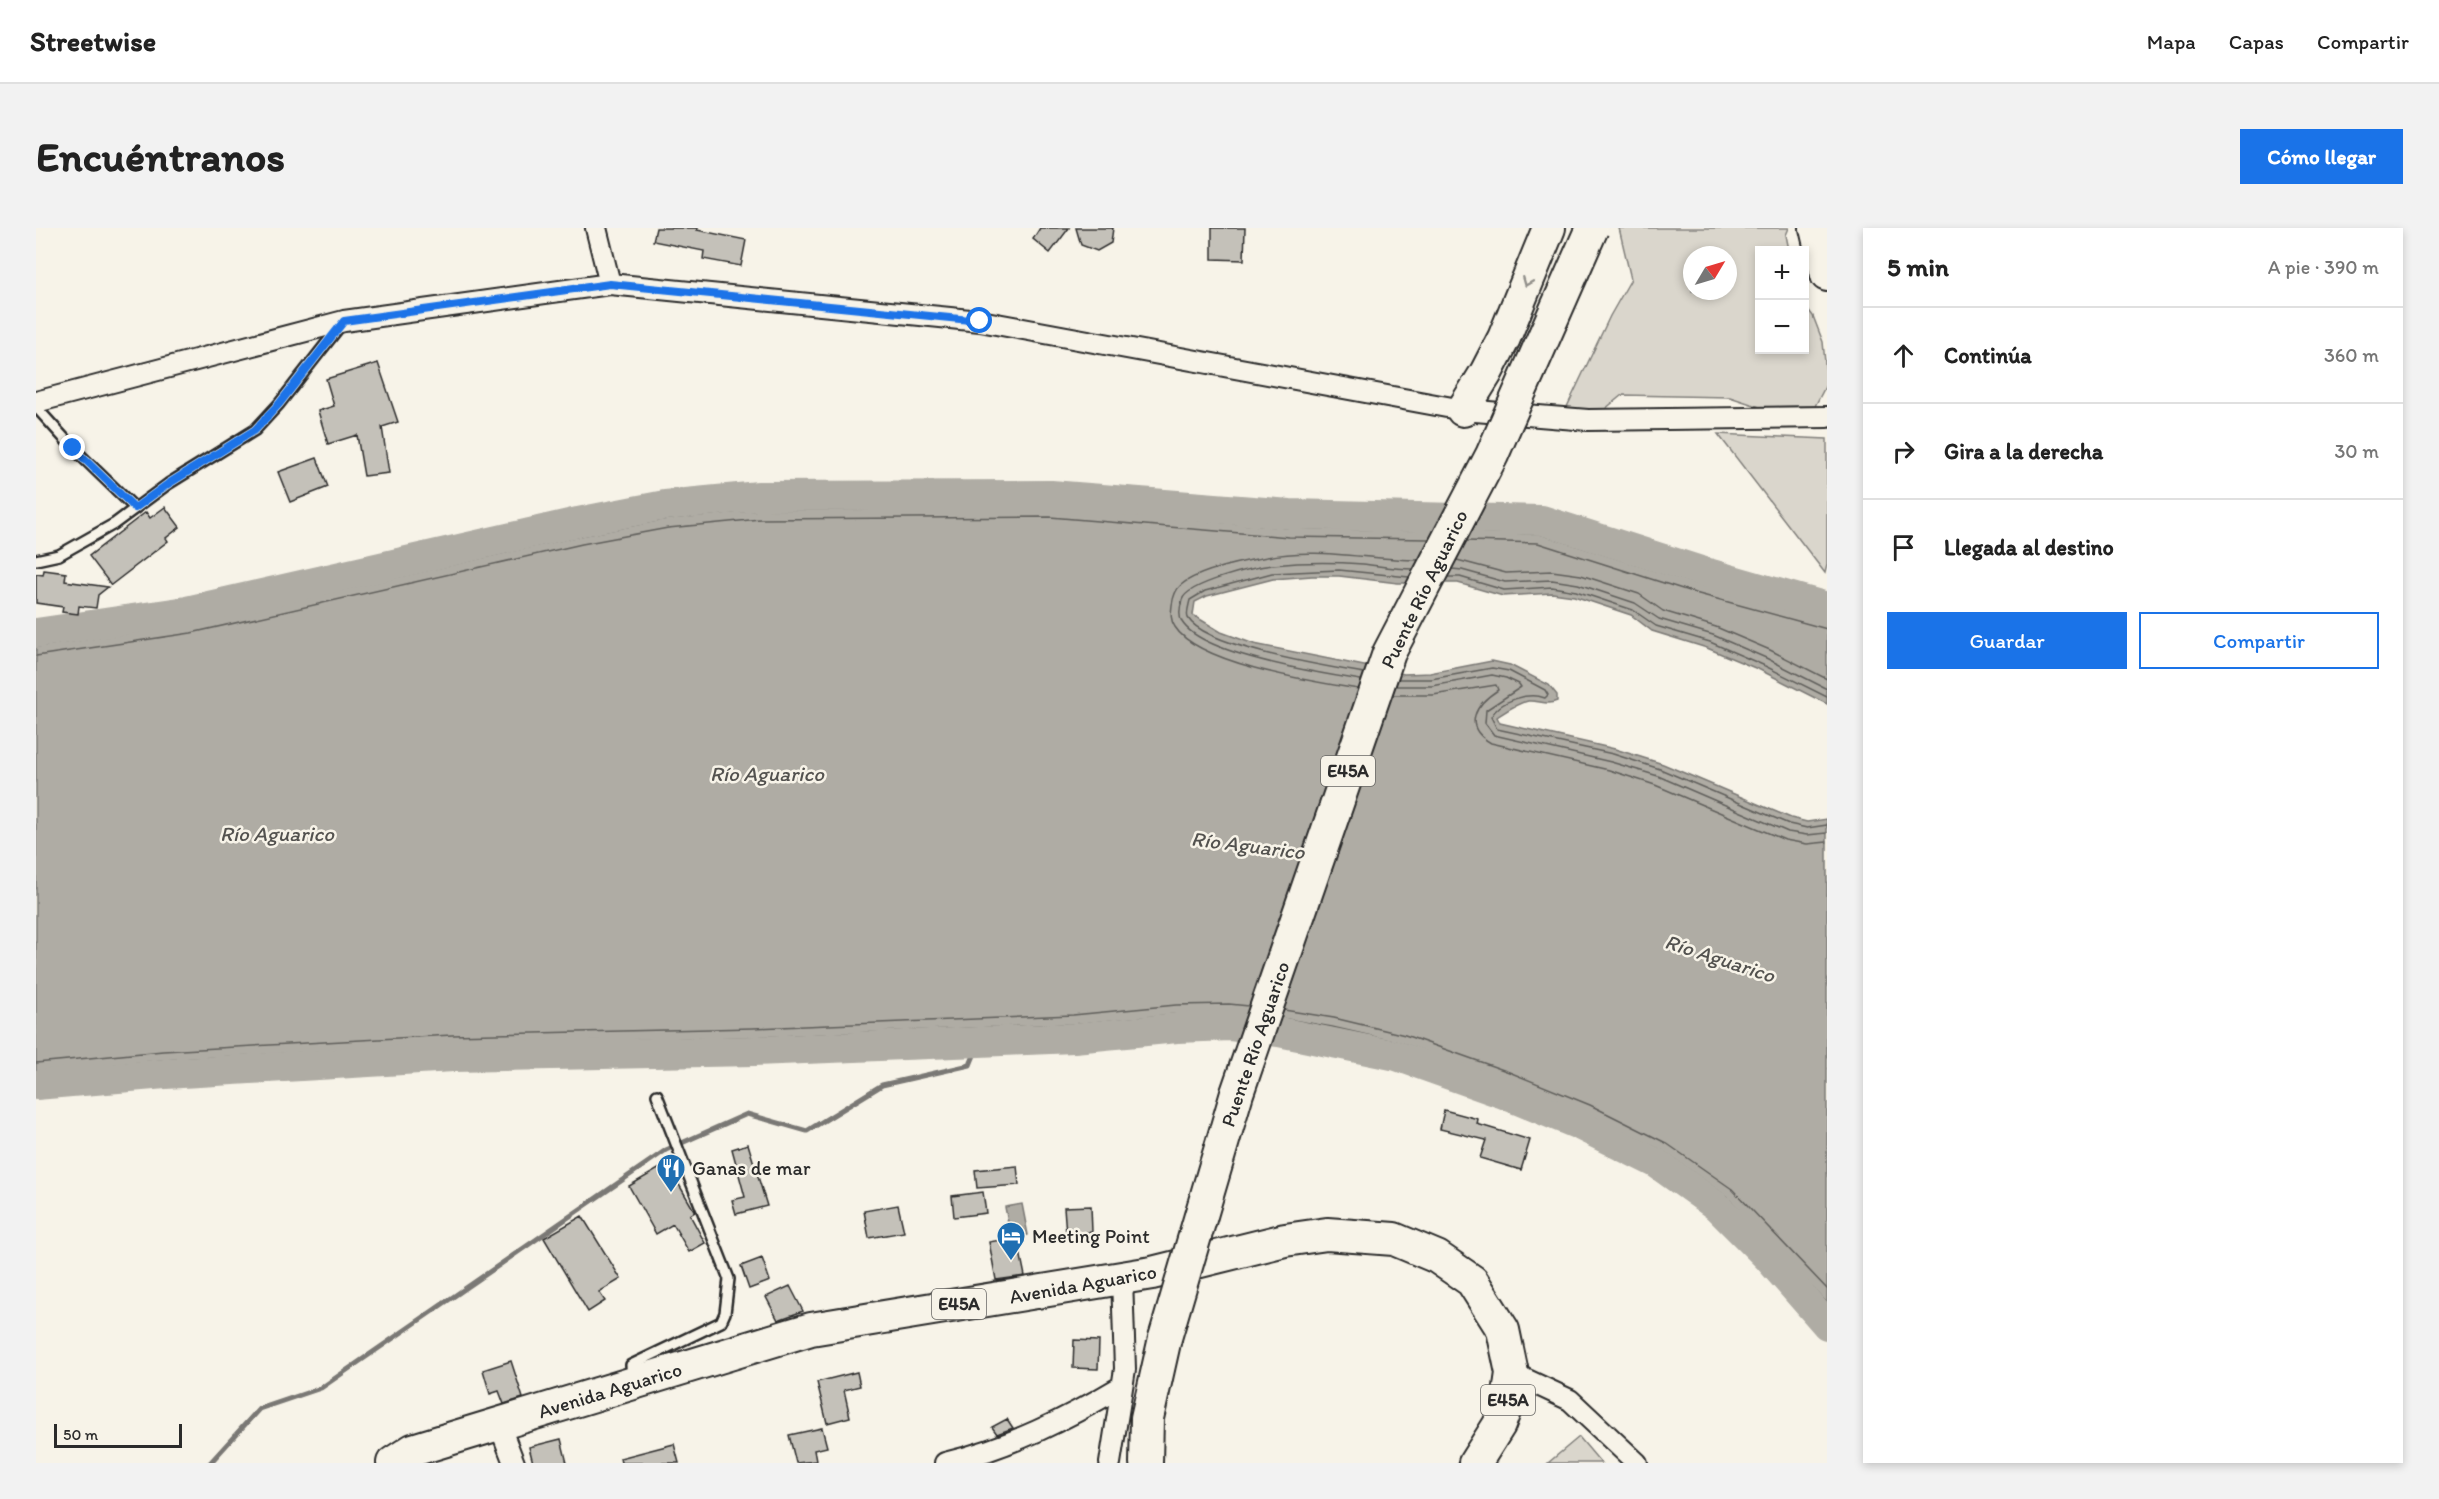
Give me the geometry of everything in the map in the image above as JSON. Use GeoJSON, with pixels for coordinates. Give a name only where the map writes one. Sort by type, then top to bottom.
{"type":"FeatureCollection","features":[{"type":"Feature","properties":{"kind":"highway"},"geometry":{"type":"LineString","coordinates":[[1462,410],[1486,373],[1504,338],[1549,228]]}},
{"type":"Feature","properties":{"kind":"highway","name":"Puente Río Aguarico"},"geometry":{"type":"LineString","coordinates":[[1146,1463],[1147,1418],[1165,1338],[1237,1093],[1389,653],[1492,455],[1592,228]]}},
{"type":"Feature","properties":{"kind":"highway"},"geometry":{"type":"LineString","coordinates":[[1816,228],[1827,275]]}},
{"type":"Feature","properties":{"kind":"highway","name":"Avenida Aguarico"},"geometry":{"type":"LineString","coordinates":[[393,1463],[413,1450],[810,1329],[1122,1278],[1327,1234],[1394,1239],[1437,1257],[1472,1281],[1503,1330],[1512,1373]]}},
{"type":"Feature","properties":{"kind":"highway","name":"E45A"},"geometry":{"type":"LineString","coordinates":[[1475,1463],[1499,1425],[1508,1401],[1512,1373]]}},
{"type":"Feature","properties":{"kind":"street"},"geometry":{"type":"LineString","coordinates":[[596,228],[610,284]]}},
{"type":"Feature","properties":{"kind":"street"},"geometry":{"type":"LineString","coordinates":[[36,402],[344,321],[610,284],[980,321],[1462,410],[1588,420],[1827,417]]}},
{"type":"Feature","properties":{"kind":"street"},"geometry":{"type":"LineString","coordinates":[[1110,1463],[1125,1369],[1122,1278]]}},
{"type":"Feature","properties":{"kind":"street"},"geometry":{"type":"LineString","coordinates":[[1512,1373],[1570,1401],[1637,1463]]}},
{"type":"Feature","properties":{"kind":"street"},"geometry":{"type":"LineString","coordinates":[[945,1463],[988,1452],[1062,1420],[1122,1386]]}},
{"type":"Feature","properties":{"kind":"street"},"geometry":{"type":"LineString","coordinates":[[499,1424],[514,1463]]}},
{"type":"Feature","properties":{"kind":"lane"},"geometry":{"type":"LineString","coordinates":[[36,560],[59,555],[114,524],[168,484],[255,430],[279,404],[344,321]]}},
{"type":"Feature","properties":{"kind":"lane"},"geometry":{"type":"LineString","coordinates":[[36,407],[73,448],[135,508]]}},
{"type":"Feature","properties":{"kind":"lane"},"geometry":{"type":"LineString","coordinates":[[632,1383],[631,1365],[721,1322],[725,1313],[729,1280],[657,1095]]}},
{"type":"Feature","properties":{"kind":"shaded area"},"geometry":{"type":"Polygon","coordinates":[[[1619,228],[1789,228],[1786,235],[1788,246],[1755,246],[1755,354],[1809,354],[1809,310],[1823,342],[1827,383],[1815,406],[1760,407],[1730,397],[1622,395],[1605,409],[1566,409],[1610,316],[1631,279],[1619,228]]]}},
{"type":"Feature","properties":{"kind":"shaded area"},"geometry":{"type":"Polygon","coordinates":[[[1718,434],[1827,439],[1827,565],[1825,573],[1718,434]]]}},
{"type":"Feature","properties":{"kind":"shaded area"},"geometry":{"type":"Polygon","coordinates":[[[1579,1437],[1601,1463],[1548,1463],[1579,1437]]]}},
{"type":"Feature","properties":{"kind":"water","name":"Río Aguarico"},"geometry":{"type":"Polygon","coordinates":[[[1051,495],[1290,514],[1542,520],[1701,571],[1827,607],[1827,704],[1760,670],[1707,648],[1652,631],[1631,615],[1574,596],[1552,593],[1503,596],[1458,583],[1398,583],[1339,576],[1312,576],[1273,579],[1207,596],[1195,602],[1193,615],[1221,632],[1254,644],[1404,674],[1430,673],[1492,661],[1510,665],[1549,685],[1557,695],[1557,701],[1549,703],[1528,701],[1512,707],[1497,717],[1500,723],[1615,749],[1663,764],[1791,818],[1807,822],[1827,819],[1827,1325],[1769,1259],[1716,1206],[1656,1163],[1581,1126],[1500,1093],[1397,1056],[1279,1032],[1230,1026],[1177,1028],[1074,1038],[754,1051],[453,1057],[165,1074],[36,1085],[36,633],[187,611],[578,522],[665,505],[759,496],[1051,495]]]}},
{"type":"Feature","properties":{"kind":"water"},"geometry":{"type":"Polygon","coordinates":[[[1022,1204],[1028,1235],[1011,1238],[1005,1207],[1022,1204]]]}},
{"type":"Feature","properties":{"kind":"building"},"geometry":{"type":"Polygon","coordinates":[[[656,228],[698,228],[697,230],[746,240],[741,266],[703,259],[704,251],[653,241],[656,228]]]}},
{"type":"Feature","properties":{"kind":"building"},"geometry":{"type":"Polygon","coordinates":[[[1040,228],[1069,228],[1050,253],[1033,239],[1040,228]]]}},
{"type":"Feature","properties":{"kind":"building"},"geometry":{"type":"Polygon","coordinates":[[[1076,228],[1113,228],[1111,243],[1097,251],[1081,245],[1076,228]]]}},
{"type":"Feature","properties":{"kind":"building"},"geometry":{"type":"Polygon","coordinates":[[[1212,228],[1245,228],[1244,260],[1212,259],[1212,228]]]}},
{"type":"Feature","properties":{"kind":"building"},"geometry":{"type":"Polygon","coordinates":[[[378,363],[398,422],[382,427],[389,473],[364,476],[357,435],[328,444],[318,411],[334,406],[326,379],[378,363]]]}},
{"type":"Feature","properties":{"kind":"building"},"geometry":{"type":"Polygon","coordinates":[[[317,458],[328,487],[290,502],[278,472],[317,458]]]}},
{"type":"Feature","properties":{"kind":"building"},"geometry":{"type":"Polygon","coordinates":[[[165,507],[180,527],[166,538],[168,541],[111,585],[89,556],[146,512],[150,518],[165,507]]]}},
{"type":"Feature","properties":{"kind":"building"},"geometry":{"type":"Polygon","coordinates":[[[44,570],[66,573],[65,581],[108,587],[98,595],[96,608],[79,606],[78,614],[62,612],[63,607],[36,603],[36,574],[43,575],[44,570]]]}},
{"type":"Feature","properties":{"kind":"building"},"geometry":{"type":"Polygon","coordinates":[[[1444,1110],[1478,1119],[1477,1124],[1530,1140],[1521,1170],[1480,1158],[1486,1140],[1440,1129],[1444,1110]]]}},
{"type":"Feature","properties":{"kind":"building"},"geometry":{"type":"Polygon","coordinates":[[[748,1144],[767,1206],[736,1214],[732,1200],[745,1197],[732,1149],[748,1144]]]}},
{"type":"Feature","properties":{"kind":"building"},"geometry":{"type":"Polygon","coordinates":[[[667,1164],[695,1212],[690,1215],[705,1243],[689,1252],[673,1224],[656,1234],[629,1186],[667,1164]]]}},
{"type":"Feature","properties":{"kind":"building"},"geometry":{"type":"Polygon","coordinates":[[[1017,1166],[1019,1185],[977,1188],[975,1170],[1017,1166]]]}},
{"type":"Feature","properties":{"kind":"building"},"geometry":{"type":"Polygon","coordinates":[[[983,1192],[986,1213],[954,1217],[952,1196],[983,1192]]]}},
{"type":"Feature","properties":{"kind":"building"},"geometry":{"type":"Polygon","coordinates":[[[898,1205],[904,1232],[869,1238],[864,1211],[898,1205]]]}},
{"type":"Feature","properties":{"kind":"building"},"geometry":{"type":"Polygon","coordinates":[[[1091,1206],[1092,1232],[1066,1234],[1064,1207],[1091,1206]]]}},
{"type":"Feature","properties":{"kind":"building"},"geometry":{"type":"Polygon","coordinates":[[[582,1216],[621,1279],[599,1292],[605,1301],[588,1312],[544,1238],[582,1216]]]}},
{"type":"Feature","properties":{"kind":"building"},"geometry":{"type":"Polygon","coordinates":[[[1017,1237],[1025,1276],[996,1280],[989,1242],[1017,1237]]]}},
{"type":"Feature","properties":{"kind":"building"},"geometry":{"type":"Polygon","coordinates":[[[762,1258],[770,1281],[749,1289],[741,1266],[762,1258]]]}},
{"type":"Feature","properties":{"kind":"building"},"geometry":{"type":"Polygon","coordinates":[[[790,1286],[803,1311],[778,1320],[766,1297],[790,1286]]]}},
{"type":"Feature","properties":{"kind":"building"},"geometry":{"type":"Polygon","coordinates":[[[1074,1340],[1099,1341],[1098,1369],[1073,1368],[1074,1340]]]}},
{"type":"Feature","properties":{"kind":"building"},"geometry":{"type":"Polygon","coordinates":[[[511,1361],[523,1398],[504,1404],[499,1391],[490,1394],[483,1370],[511,1361]]]}},
{"type":"Feature","properties":{"kind":"building"},"geometry":{"type":"Polygon","coordinates":[[[857,1372],[860,1386],[844,1390],[850,1417],[827,1423],[817,1382],[857,1372]]]}},
{"type":"Feature","properties":{"kind":"building"},"geometry":{"type":"Polygon","coordinates":[[[1007,1419],[1013,1428],[997,1434],[992,1427],[1007,1419]]]}},
{"type":"Feature","properties":{"kind":"building"},"geometry":{"type":"Polygon","coordinates":[[[822,1428],[827,1447],[814,1450],[816,1461],[796,1463],[789,1435],[822,1428]]]}},
{"type":"Feature","properties":{"kind":"building"},"geometry":{"type":"Polygon","coordinates":[[[561,1439],[567,1463],[533,1463],[529,1447],[561,1439]]]}},
{"type":"Feature","properties":{"kind":"building"},"geometry":{"type":"Polygon","coordinates":[[[674,1444],[679,1463],[621,1463],[620,1458],[674,1444]]]}},
{"type":"Feature","properties":{"kind":"waterway"},"geometry":{"type":"LineString","coordinates":[[36,633],[187,611],[578,522],[665,505],[759,496],[1051,495],[1290,514],[1542,520],[1701,571],[1827,607]]}},
{"type":"Feature","properties":{"kind":"waterway"},"geometry":{"type":"LineString","coordinates":[[36,1085],[165,1074],[453,1057],[754,1051],[1074,1038],[1177,1028],[1230,1026],[1279,1032],[1397,1056],[1501,1093],[1581,1126],[1656,1163],[1716,1206],[1769,1259],[1827,1325]]}},
{"type":"Feature","properties":{"kind":"waterway"},"geometry":{"type":"LineString","coordinates":[[210,1463],[259,1409],[321,1388],[666,1150],[747,1114],[807,1131],[882,1085],[970,1065],[981,1038]]}},
{"type":"Feature","properties":{"kind":"place","name":"Ganas de mar"},"geometry":{"type":"Point","coordinates":[671,1194]}},
{"type":"Feature","properties":{"kind":"place","name":"Meeting Point"},"geometry":{"type":"Point","coordinates":[1011,1262]}},
{"type":"Feature","properties":{"kind":"route"},"geometry":{"type":"LineString","coordinates":[[73,448],[135,508],[168,484],[255,430],[279,404],[344,321],[385,314],[610,284],[980,321]]}}]}
